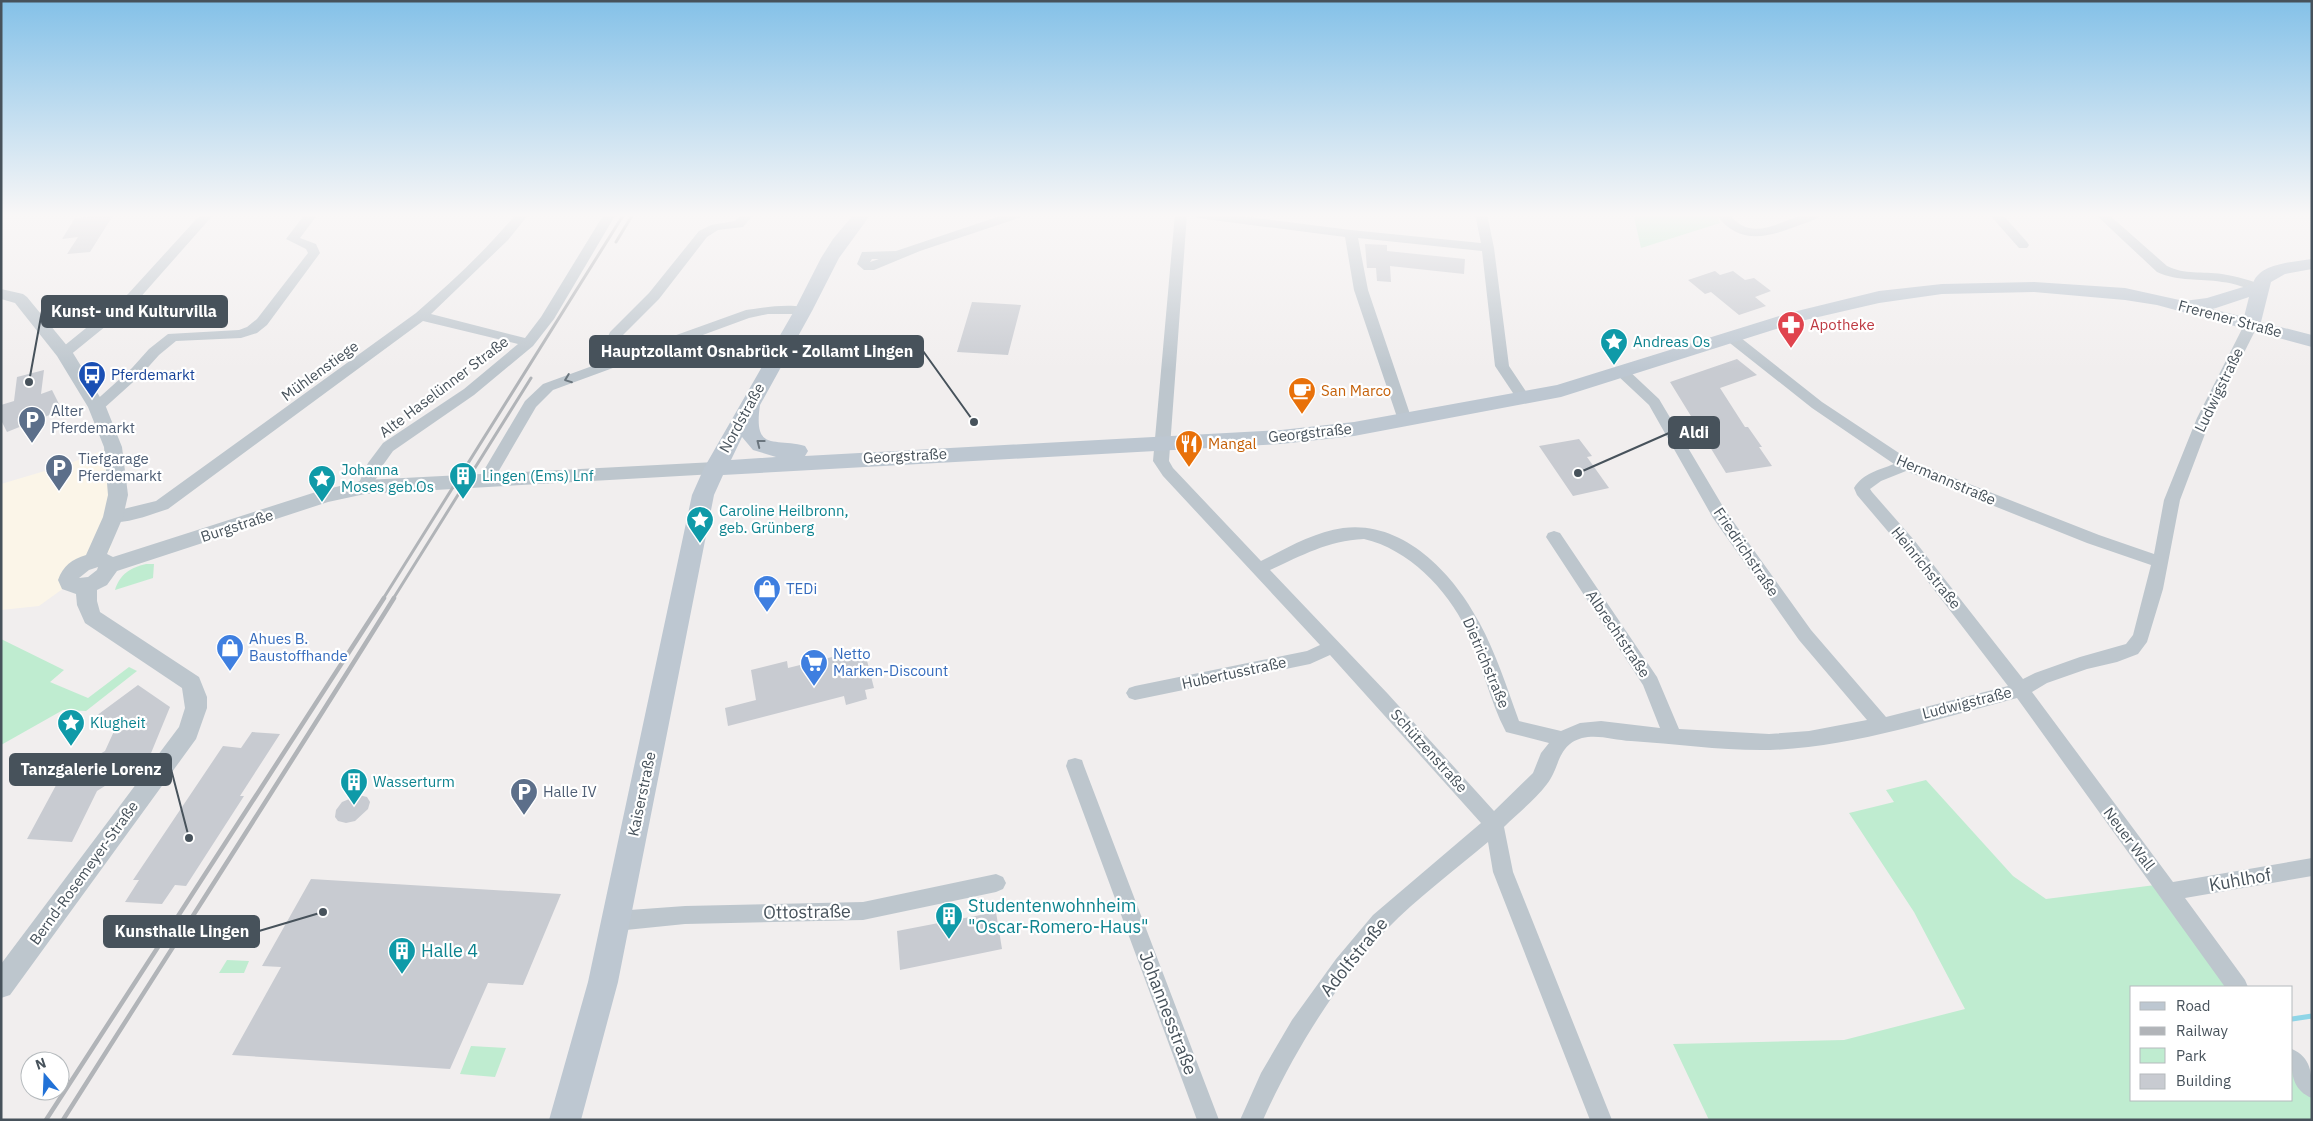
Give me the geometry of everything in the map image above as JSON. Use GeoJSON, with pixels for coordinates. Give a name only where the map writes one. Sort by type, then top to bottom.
{"type":"FeatureCollection","features":[{"type":"Feature","properties":{"kind":"main road","name":"Nordstraße"},"geometry":{"type":"LineString","coordinates":[[716,468],[755,393],[803,311],[826,266]]}},
{"type":"Feature","properties":{"kind":"main road"},"geometry":{"type":"LineString","coordinates":[[2250,325],[2263,279],[2270,274],[2302,266]]}},
{"type":"Feature","properties":{"kind":"main road","name":"Georgstraße"},"geometry":{"type":"LineString","coordinates":[[716,468],[893,456],[1281,437],[1354,430],[1524,400],[1561,391],[1654,360],[1829,308],[1905,293],[1994,287],[2088,289]]}},
{"type":"Feature","properties":{"kind":"main road"},"geometry":{"type":"LineString","coordinates":[[2158,300],[2196,305],[2209,304],[2260,288]]}},
{"type":"Feature","properties":{"kind":"main road","name":"Frerener Straße"},"geometry":{"type":"LineString","coordinates":[[2088,289],[2158,300],[2312,341]]}},
{"type":"Feature","properties":{"kind":"main road"},"geometry":{"type":"LineString","coordinates":[[755,393],[746,420],[749,432],[762,447],[774,450],[869,450],[893,456]]}},
{"type":"Feature","properties":{"kind":"main road","name":"Kaiserstraße"},"geometry":{"type":"LineString","coordinates":[[565,1120],[603,982],[695,531],[704,495],[716,468]]}},
{"type":"Feature","properties":{"kind":"street"},"geometry":{"type":"LineString","coordinates":[[64,353],[133,297],[161,266]]}},
{"type":"Feature","properties":{"kind":"street"},"geometry":{"type":"LineString","coordinates":[[97,407],[137,371],[154,352],[173,337],[241,334],[252,330],[262,322],[306,266]]}},
{"type":"Feature","properties":{"kind":"street","name":"Mühlenstiege"},"geometry":{"type":"LineString","coordinates":[[113,517],[144,511],[169,501],[421,316],[475,266]]}},
{"type":"Feature","properties":{"kind":"street","name":"Alte Haselünner Straße"},"geometry":{"type":"LineString","coordinates":[[365,487],[376,464],[388,447],[469,392],[528,343],[547,319],[579,266]]}},
{"type":"Feature","properties":{"kind":"street"},"geometry":{"type":"LineString","coordinates":[[614,362],[608,352],[615,335],[654,296],[677,266]]}},
{"type":"Feature","properties":{"kind":"street","name":"Schützenstraße"},"geometry":{"type":"LineString","coordinates":[[1178,266],[1161,461],[1168,472],[1382,699],[1494,824]]}},
{"type":"Feature","properties":{"kind":"street"},"geometry":{"type":"LineString","coordinates":[[1357,266],[1361,290],[1405,420]]}},
{"type":"Feature","properties":{"kind":"street"},"geometry":{"type":"LineString","coordinates":[[1490,266],[1502,366],[1524,400]]}},
{"type":"Feature","properties":{"kind":"street"},"geometry":{"type":"LineString","coordinates":[[2159,266],[2173,275],[2190,278],[2226,278],[2260,288]]}},
{"type":"Feature","properties":{"kind":"street"},"geometry":{"type":"LineString","coordinates":[[1,294],[21,300],[64,353],[97,407],[113,447],[118,495],[102,563]]}},
{"type":"Feature","properties":{"kind":"street"},"geometry":{"type":"LineString","coordinates":[[485,482],[530,404],[539,394],[563,380],[746,314],[768,310],[803,311]]}},
{"type":"Feature","properties":{"kind":"street"},"geometry":{"type":"LineString","coordinates":[[421,316],[468,326],[528,343]]}},
{"type":"Feature","properties":{"kind":"street","name":"Ludwigstraße"},"geometry":{"type":"LineString","coordinates":[[1562,739],[1580,731],[1602,729],[1673,737],[1768,742],[1808,739],[1882,725],[2020,690],[2041,678],[2086,662],[2117,656],[2132,649],[2141,637],[2155,590],[2172,500],[2204,418],[2250,325]]}},
{"type":"Feature","properties":{"kind":"street","name":"Hermannstraße"},"geometry":{"type":"LineString","coordinates":[[1731,337],[1817,405],[1906,465],[2085,536],[2160,562]]}},
{"type":"Feature","properties":{"kind":"street","name":"Friedrichstraße"},"geometry":{"type":"LineString","coordinates":[[1622,372],[1654,402],[1719,514],[1805,635],[1882,725]]}},
{"type":"Feature","properties":{"kind":"street","name":"Heinrichstraße"},"geometry":{"type":"LineString","coordinates":[[1906,465],[1866,482],[1862,488],[1865,495],[1908,544],[2020,690]]}},
{"type":"Feature","properties":{"kind":"street","name":"Georgstraße"},"geometry":{"type":"LineString","coordinates":[[365,487],[716,468]]}},
{"type":"Feature","properties":{"kind":"street","name":"Burgstraße"},"geometry":{"type":"LineString","coordinates":[[88,585],[74,586],[68,580],[69,576],[76,568],[102,563],[326,496],[365,487]]}},
{"type":"Feature","properties":{"kind":"street","name":"Dietrichstraße"},"geometry":{"type":"LineString","coordinates":[[1258,569],[1314,544],[1342,534],[1369,533],[1392,539],[1436,574],[1471,622],[1498,686],[1512,727],[1562,739]]}},
{"type":"Feature","properties":{"kind":"street","name":"Albrechtstraße"},"geometry":{"type":"LineString","coordinates":[[1554,537],[1651,682],[1673,737]]}},
{"type":"Feature","properties":{"kind":"street","name":"Bernd-Rosemeyer-Straße"},"geometry":{"type":"LineString","coordinates":[[1,986],[188,732],[197,711],[198,702],[191,683],[92,617],[86,600],[88,585]]}},
{"type":"Feature","properties":{"kind":"street","name":"Hubertusstraße"},"geometry":{"type":"LineString","coordinates":[[1135,693],[1310,657],[1332,647]]}},
{"type":"Feature","properties":{"kind":"street","name":"Neuer Wall"},"geometry":{"type":"LineString","coordinates":[[2020,690],[2237,986]]}},
{"type":"Feature","properties":{"kind":"street"},"geometry":{"type":"LineString","coordinates":[[1562,739],[1548,759],[1541,778],[1494,824],[1503,872],[1601,1120]]}},
{"type":"Feature","properties":{"kind":"street","name":"Johannesstraße"},"geometry":{"type":"LineString","coordinates":[[1075,766],[1208,1120]]}},
{"type":"Feature","properties":{"kind":"street","name":"Adolfstraße"},"geometry":{"type":"LineString","coordinates":[[1250,1120],[1269,1081],[1300,1028],[1343,966],[1380,922],[1494,824]]}},
{"type":"Feature","properties":{"kind":"street","name":"Kuhlhof"},"geometry":{"type":"LineString","coordinates":[[2168,892],[2312,868]]}},
{"type":"Feature","properties":{"kind":"street","name":"Ottostraße"},"geometry":{"type":"LineString","coordinates":[[616,921],[685,915],[863,910],[996,883]]}},
{"type":"Feature","properties":{"kind":"street"},"geometry":{"type":"LineString","coordinates":[[2293,1061],[2312,1087]]}},
{"type":"Feature","properties":{"kind":"shaded area"},"geometry":{"type":"Polygon","coordinates":[[[109,448],[113,530],[110,551],[102,555],[89,570],[39,606],[1,610],[1,484],[65,465],[109,448]]]}},
{"type":"Feature","properties":{"kind":"green space"},"geometry":{"type":"Polygon","coordinates":[[[146,564],[154,564],[153,578],[115,590],[126,572],[146,564]]]}},
{"type":"Feature","properties":{"kind":"green space"},"geometry":{"type":"Polygon","coordinates":[[[1,639],[64,670],[50,682],[88,698],[129,667],[137,671],[86,711],[63,710],[1,745],[1,639]]]}},
{"type":"Feature","properties":{"kind":"green space"},"geometry":{"type":"Polygon","coordinates":[[[1926,780],[2013,876],[2046,899],[2163,884],[2234,986],[2130,986],[2130,1101],[2293,1101],[2293,1067],[2312,1093],[2312,1120],[1709,1120],[1673,1044],[1844,1040],[1965,1009],[1914,912],[1849,813],[1894,802],[1886,790],[1926,780]]]}},
{"type":"Feature","properties":{"kind":"green space"},"geometry":{"type":"Polygon","coordinates":[[[227,960],[249,961],[244,973],[219,973],[227,960]]]}},
{"type":"Feature","properties":{"kind":"green space"},"geometry":{"type":"Polygon","coordinates":[[[471,1046],[506,1048],[495,1077],[460,1074],[471,1046]]]}},
{"type":"Feature","properties":{"kind":"building"},"geometry":{"type":"Polygon","coordinates":[[[1367,266],[1390,266],[1391,282],[1377,281],[1376,268],[1367,268],[1367,266]]]}},
{"type":"Feature","properties":{"kind":"building"},"geometry":{"type":"Polygon","coordinates":[[[1393,266],[1465,266],[1464,274],[1393,266]]]}},
{"type":"Feature","properties":{"kind":"building"},"geometry":{"type":"Polygon","coordinates":[[[1715,271],[1720,275],[1733,271],[1745,280],[1754,278],[1771,291],[1755,297],[1766,306],[1739,315],[1711,292],[1705,294],[1688,280],[1715,271]]]}},
{"type":"Feature","properties":{"kind":"building"},"geometry":{"type":"Polygon","coordinates":[[[972,302],[1021,305],[1008,355],[957,352],[972,302]]]}},
{"type":"Feature","properties":{"kind":"building"},"geometry":{"type":"Polygon","coordinates":[[[1737,359],[1757,375],[1720,388],[1745,427],[1748,427],[1762,447],[1759,447],[1772,466],[1726,473],[1670,382],[1737,359]]]}},
{"type":"Feature","properties":{"kind":"building"},"geometry":{"type":"Polygon","coordinates":[[[44,370],[41,394],[52,390],[62,410],[7,432],[1,420],[1,405],[14,401],[17,377],[44,370]]]}},
{"type":"Feature","properties":{"kind":"building"},"geometry":{"type":"Polygon","coordinates":[[[1579,439],[1592,456],[1587,457],[1609,488],[1573,496],[1539,446],[1579,439]]]}},
{"type":"Feature","properties":{"kind":"building","name":"Netto Marken-Discount"},"geometry":{"type":"Polygon","coordinates":[[[864,649],[874,688],[865,690],[867,699],[846,705],[844,696],[728,726],[725,708],[756,700],[751,670],[787,661],[788,668],[864,649]]]}},
{"type":"Feature","properties":{"kind":"building"},"geometry":{"type":"Polygon","coordinates":[[[138,685],[170,707],[149,758],[97,791],[72,842],[27,839],[61,776],[105,751],[115,729],[96,716],[138,685]]]}},
{"type":"Feature","properties":{"kind":"building"},"geometry":{"type":"Polygon","coordinates":[[[252,732],[280,734],[240,796],[244,796],[186,886],[175,885],[162,904],[125,902],[139,880],[133,880],[223,746],[241,748],[252,732]]]}},
{"type":"Feature","properties":{"kind":"building","name":"Wasserturm"},"geometry":{"type":"Polygon","coordinates":[[[359,795],[367,797],[370,802],[368,809],[355,821],[346,823],[338,821],[335,817],[336,810],[342,802],[359,795]]]}},
{"type":"Feature","properties":{"kind":"building","name":"Halle 4"},"geometry":{"type":"Polygon","coordinates":[[[311,879],[561,894],[523,985],[488,983],[450,1069],[232,1055],[281,967],[262,966],[311,879]]]}},
{"type":"Feature","properties":{"kind":"building","name":"Studentenwohnheim \"Oscar-Romero-Haus\""},"geometry":{"type":"Polygon","coordinates":[[[996,912],[1002,949],[900,970],[897,931],[996,912]]]}},
{"type":"Feature","properties":{"kind":"waterway"},"geometry":{"type":"LineString","coordinates":[[2293,1019],[2312,1016]]}},
{"type":"Feature","properties":{"kind":"railway"},"geometry":{"type":"LineString","coordinates":[[383,599],[591,266]]}},
{"type":"Feature","properties":{"kind":"railway"},"geometry":{"type":"LineString","coordinates":[[393,599],[531,378]]}},
{"type":"Feature","properties":{"kind":"railway"},"geometry":{"type":"LineString","coordinates":[[46,1120],[384,598]]}},
{"type":"Feature","properties":{"kind":"railway"},"geometry":{"type":"LineString","coordinates":[[63,1120],[394,598]]}},
{"type":"Feature","properties":{"kind":"place","name":"Apotheke"},"geometry":{"type":"Point","coordinates":[1791,349]}},
{"type":"Feature","properties":{"kind":"place","name":"Andreas Os"},"geometry":{"type":"Point","coordinates":[1614,366]}},
{"type":"Feature","properties":{"kind":"place","name":"Kunst- und Kulturvilla"},"geometry":{"type":"Point","coordinates":[29,382]}},
{"type":"Feature","properties":{"kind":"place","name":"Pferdemarkt"},"geometry":{"type":"Point","coordinates":[92,399]}},
{"type":"Feature","properties":{"kind":"place","name":"San Marco"},"geometry":{"type":"Point","coordinates":[1302,415]}},
{"type":"Feature","properties":{"kind":"place","name":"Hauptzollamt Osnabrück - Zollamt Lingen"},"geometry":{"type":"Point","coordinates":[974,422]}},
{"type":"Feature","properties":{"kind":"place","name":"Alter Pferdemarkt"},"geometry":{"type":"Point","coordinates":[32,444]}},
{"type":"Feature","properties":{"kind":"place","name":"Mangal"},"geometry":{"type":"Point","coordinates":[1189,468]}},
{"type":"Feature","properties":{"kind":"place","name":"Aldi"},"geometry":{"type":"Point","coordinates":[1578,473]}},
{"type":"Feature","properties":{"kind":"place","name":"Tiefgarage Pferdemarkt"},"geometry":{"type":"Point","coordinates":[59,492]}},
{"type":"Feature","properties":{"kind":"place","name":"Lingen (Ems) Lnf"},"geometry":{"type":"Point","coordinates":[463,500]}},
{"type":"Feature","properties":{"kind":"place","name":"Johanna Moses geb.Os"},"geometry":{"type":"Point","coordinates":[322,503]}},
{"type":"Feature","properties":{"kind":"place","name":"Caroline Heilbronn, geb. Grünberg"},"geometry":{"type":"Point","coordinates":[700,544]}},
{"type":"Feature","properties":{"kind":"place","name":"TEDi"},"geometry":{"type":"Point","coordinates":[767,613]}},
{"type":"Feature","properties":{"kind":"place","name":"Ahues B. Baustoffhande"},"geometry":{"type":"Point","coordinates":[230,672]}},
{"type":"Feature","properties":{"kind":"place","name":"Netto Marken-Discount"},"geometry":{"type":"Point","coordinates":[814,687]}},
{"type":"Feature","properties":{"kind":"place","name":"Klugheit"},"geometry":{"type":"Point","coordinates":[71,747]}},
{"type":"Feature","properties":{"kind":"place","name":"Wasserturm"},"geometry":{"type":"Point","coordinates":[354,806]}},
{"type":"Feature","properties":{"kind":"place","name":"Halle IV"},"geometry":{"type":"Point","coordinates":[524,816]}},
{"type":"Feature","properties":{"kind":"place","name":"Tanzgalerie Lorenz"},"geometry":{"type":"Point","coordinates":[189,838]}},
{"type":"Feature","properties":{"kind":"place","name":"Kunsthalle Lingen"},"geometry":{"type":"Point","coordinates":[323,912]}},
{"type":"Feature","properties":{"kind":"place","name":"Studentenwohnheim \"Oscar-Romero-Haus\""},"geometry":{"type":"Point","coordinates":[949,940]}},
{"type":"Feature","properties":{"kind":"place","name":"Halle 4"},"geometry":{"type":"Point","coordinates":[402,975]}}]}
